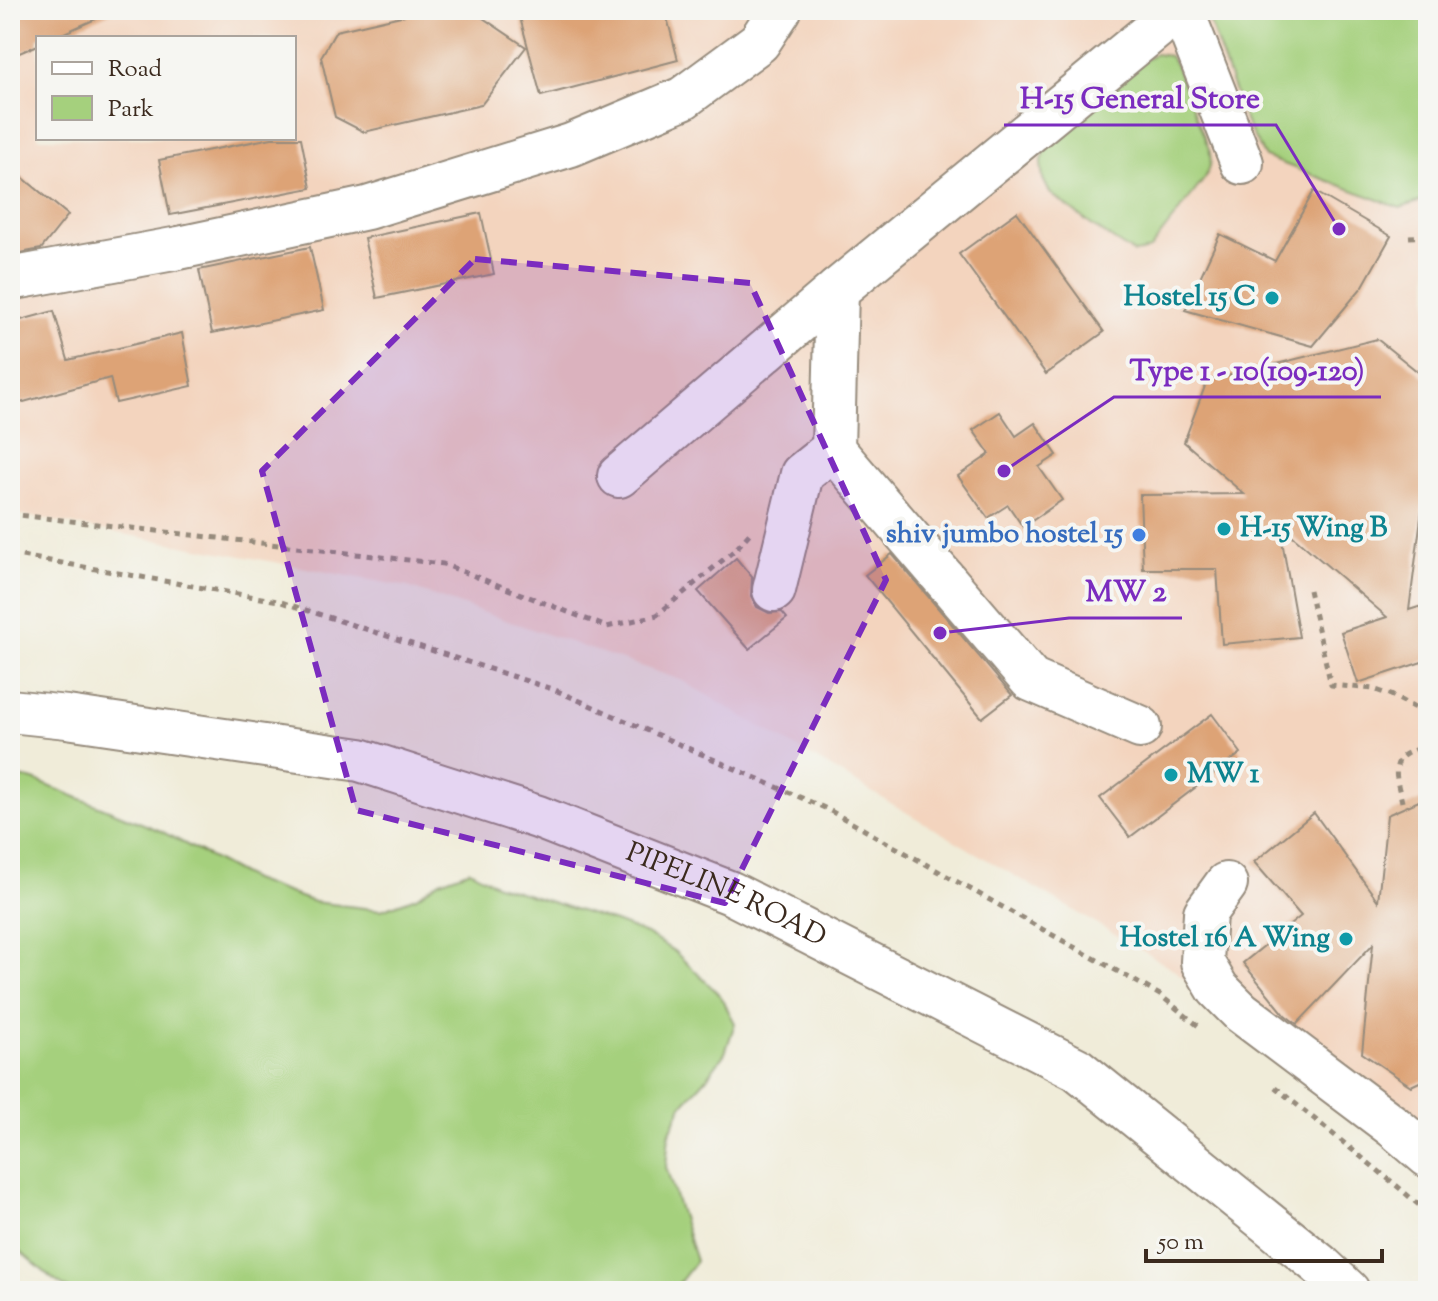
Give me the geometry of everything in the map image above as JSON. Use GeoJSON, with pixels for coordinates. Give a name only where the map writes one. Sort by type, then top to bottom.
{"type":"FeatureCollection","features":[{"type":"Feature","properties":{"kind":"lane"},"geometry":{"type":"LineString","coordinates":[[10,279],[179,248],[367,208],[571,145],[683,98],[759,42],[780,10]]}},
{"type":"Feature","properties":{"kind":"lane"},"geometry":{"type":"LineString","coordinates":[[619,476],[837,290],[1156,28],[1169,10]]}},
{"type":"Feature","properties":{"kind":"lane"},"geometry":{"type":"LineString","coordinates":[[1182,10],[1242,163]]}},
{"type":"Feature","properties":{"kind":"lane"},"geometry":{"type":"LineString","coordinates":[[837,290],[833,449],[1031,680],[1140,727]]}},
{"type":"Feature","properties":{"kind":"lane"},"geometry":{"type":"LineString","coordinates":[[774,590],[802,474],[833,449]]}},
{"type":"Feature","properties":{"kind":"lane","name":"PIPELINE ROAD"},"geometry":{"type":"LineString","coordinates":[[10,711],[360,760],[538,817],[731,893],[1077,1069],[1348,1291]]}},
{"type":"Feature","properties":{"kind":"lane"},"geometry":{"type":"LineString","coordinates":[[1226,884],[1205,913],[1202,962],[1218,989],[1241,1012],[1428,1156]]}},
{"type":"Feature","properties":{"kind":"path"},"geometry":{"type":"LineString","coordinates":[[1409,237],[1428,236]]}},
{"type":"Feature","properties":{"kind":"path"},"geometry":{"type":"LineString","coordinates":[[10,514],[443,564],[607,627],[657,615],[736,549],[755,527]]}},
{"type":"Feature","properties":{"kind":"path"},"geometry":{"type":"LineString","coordinates":[[10,554],[278,601],[555,690],[827,809],[1160,995],[1208,1033]]}},
{"type":"Feature","properties":{"kind":"path"},"geometry":{"type":"LineString","coordinates":[[1309,590],[1331,685],[1373,689],[1424,713]]}},
{"type":"Feature","properties":{"kind":"path"},"geometry":{"type":"LineString","coordinates":[[1428,706],[1424,713],[1428,732]]}},
{"type":"Feature","properties":{"kind":"path"},"geometry":{"type":"LineString","coordinates":[[1402,802],[1396,770],[1402,757],[1428,741]]}},
{"type":"Feature","properties":{"kind":"path"},"geometry":{"type":"LineString","coordinates":[[1267,1081],[1428,1213]]}},
{"type":"Feature","properties":{"kind":"highlighted area"},"geometry":{"type":"Polygon","coordinates":[[[475,259],[750,283],[886,580],[725,903],[356,810],[262,471],[475,259]]]}},
{"type":"Feature","properties":{"kind":"shaded area"},"geometry":{"type":"Polygon","coordinates":[[[10,10],[1428,10],[1428,1171],[1170,967],[681,680],[408,587],[10,513],[10,10]]]}},
{"type":"Feature","properties":{"kind":"green space"},"geometry":{"type":"Polygon","coordinates":[[[1213,10],[1428,10],[1428,199],[1400,208],[1265,157],[1246,123],[1207,15],[1213,10]]]}},
{"type":"Feature","properties":{"kind":"green space"},"geometry":{"type":"Polygon","coordinates":[[[1155,54],[1170,56],[1176,66],[1209,149],[1210,164],[1205,178],[1150,249],[1134,253],[1050,193],[1043,179],[1041,163],[1048,145],[1140,63],[1155,54]]]}},
{"type":"Feature","properties":{"kind":"green space"},"geometry":{"type":"Polygon","coordinates":[[[10,775],[34,780],[161,831],[252,880],[314,902],[381,910],[416,897],[440,881],[470,870],[497,885],[646,934],[674,951],[720,995],[735,1023],[725,1053],[682,1105],[669,1134],[666,1167],[696,1261],[670,1291],[71,1291],[54,1280],[10,1243],[10,775]]]}},
{"type":"Feature","properties":{"kind":"building"},"geometry":{"type":"Polygon","coordinates":[[[10,10],[116,10],[58,36],[36,36],[36,46],[10,57],[10,10]]]}},
{"type":"Feature","properties":{"kind":"building"},"geometry":{"type":"Polygon","coordinates":[[[427,10],[471,10],[526,47],[481,105],[364,132],[335,117],[321,57],[336,31],[427,10]]]}},
{"type":"Feature","properties":{"kind":"building"},"geometry":{"type":"Polygon","coordinates":[[[518,10],[665,10],[678,60],[541,96],[518,10]]]}},
{"type":"Feature","properties":{"kind":"building"},"geometry":{"type":"Polygon","coordinates":[[[301,138],[311,188],[170,215],[159,160],[262,140],[301,138]]]}},
{"type":"Feature","properties":{"kind":"building"},"geometry":{"type":"Polygon","coordinates":[[[10,167],[68,215],[41,249],[10,255],[10,167]]]}},
{"type":"Feature","properties":{"kind":"building","name":"Hostel 15 C"},"geometry":{"type":"Polygon","coordinates":[[[1314,191],[1391,236],[1363,286],[1313,346],[1185,310],[1220,234],[1275,261],[1314,191]]]}},
{"type":"Feature","properties":{"kind":"building"},"geometry":{"type":"Polygon","coordinates":[[[1017,212],[1104,332],[1046,374],[959,254],[1017,212]]]}},
{"type":"Feature","properties":{"kind":"building"},"geometry":{"type":"Polygon","coordinates":[[[481,213],[494,274],[377,298],[364,238],[481,213]]]}},
{"type":"Feature","properties":{"kind":"building"},"geometry":{"type":"Polygon","coordinates":[[[310,247],[324,310],[212,333],[199,270],[310,247]]]}},
{"type":"Feature","properties":{"kind":"building"},"geometry":{"type":"Polygon","coordinates":[[[54,311],[68,360],[182,333],[192,386],[116,403],[110,378],[20,403],[10,368],[10,323],[54,311]]]}},
{"type":"Feature","properties":{"kind":"building"},"geometry":{"type":"Polygon","coordinates":[[[1377,339],[1428,380],[1428,488],[1425,487],[1409,610],[1428,604],[1428,660],[1358,683],[1341,632],[1387,617],[1279,524],[1299,637],[1222,644],[1217,569],[1143,569],[1140,495],[1244,494],[1184,442],[1207,381],[1377,339]]]}},
{"type":"Feature","properties":{"kind":"building"},"geometry":{"type":"Polygon","coordinates":[[[1000,412],[1016,436],[1035,423],[1057,455],[1039,467],[1062,500],[1023,527],[1008,505],[988,518],[958,476],[990,454],[973,430],[1000,412]]]}},
{"type":"Feature","properties":{"kind":"building"},"geometry":{"type":"Polygon","coordinates":[[[892,554],[1012,695],[982,718],[865,575],[892,554]]]}},
{"type":"Feature","properties":{"kind":"building"},"geometry":{"type":"Polygon","coordinates":[[[736,558],[752,577],[751,596],[757,607],[769,613],[782,612],[787,618],[749,649],[698,591],[736,558]]]}},
{"type":"Feature","properties":{"kind":"building","name":"MW 1"},"geometry":{"type":"Polygon","coordinates":[[[1212,714],[1241,753],[1130,837],[1100,798],[1212,714]]]}},
{"type":"Feature","properties":{"kind":"building","name":"Hostel 16 A Wing"},"geometry":{"type":"Polygon","coordinates":[[[1428,797],[1428,1078],[1411,1086],[1362,1053],[1373,944],[1297,1024],[1285,1015],[1243,963],[1301,916],[1254,862],[1314,813],[1378,901],[1387,815],[1428,797]]]}},
{"type":"Feature","properties":{"kind":"place","name":"H-15 General Store"},"geometry":{"type":"Point","coordinates":[1339,229]}},
{"type":"Feature","properties":{"kind":"place","name":"Hostel 15 C"},"geometry":{"type":"Point","coordinates":[1272,298]}},
{"type":"Feature","properties":{"kind":"place","name":"Type 1 - 10(109-120)"},"geometry":{"type":"Point","coordinates":[1004,471]}},
{"type":"Feature","properties":{"kind":"place","name":"H-15 Wing B"},"geometry":{"type":"Point","coordinates":[1224,529]}},
{"type":"Feature","properties":{"kind":"place","name":"shiv jumbo hostel 15"},"geometry":{"type":"Point","coordinates":[1139,535]}},
{"type":"Feature","properties":{"kind":"place","name":"MW 2"},"geometry":{"type":"Point","coordinates":[940,633]}},
{"type":"Feature","properties":{"kind":"place","name":"MW 1"},"geometry":{"type":"Point","coordinates":[1171,775]}},
{"type":"Feature","properties":{"kind":"place","name":"Hostel 16 A Wing"},"geometry":{"type":"Point","coordinates":[1346,939]}}]}
